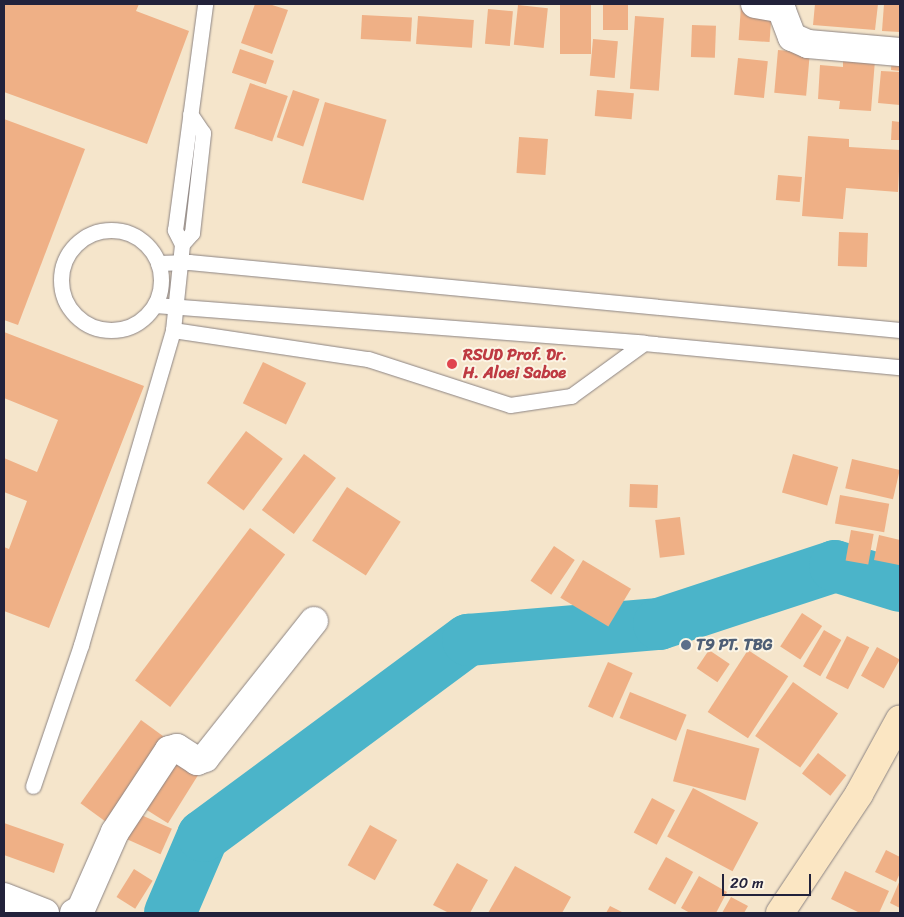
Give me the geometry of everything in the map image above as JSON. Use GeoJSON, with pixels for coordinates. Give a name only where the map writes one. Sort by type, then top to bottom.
{"type":"FeatureCollection","features":[{"type":"Feature","properties":{"kind":"street"},"geometry":{"type":"LineString","coordinates":[[755,4],[777,8],[782,11],[792,37],[808,44],[900,52]]}},
{"type":"Feature","properties":{"kind":"street"},"geometry":{"type":"LineString","coordinates":[[74,913],[81,909],[115,832],[170,750],[177,748],[197,761],[205,758],[314,622]]}},
{"type":"Feature","properties":{"kind":"street"},"geometry":{"type":"LineString","coordinates":[[780,913],[860,794],[900,719]]}},
{"type":"Feature","properties":{"kind":"street"},"geometry":{"type":"LineString","coordinates":[[4,896],[45,913]]}},
{"type":"Feature","properties":{"kind":"lane"},"geometry":{"type":"LineString","coordinates":[[33,786],[81,645],[173,330],[177,307],[182,244],[192,233],[203,134],[190,114],[205,4]]}},
{"type":"Feature","properties":{"kind":"lane"},"geometry":{"type":"LineString","coordinates":[[100,231],[128,233],[142,240],[158,263],[160,284],[155,305],[146,316],[121,330],[106,330],[86,324],[70,310],[63,298],[60,283],[66,256],[87,236],[100,231]]}},
{"type":"Feature","properties":{"kind":"lane"},"geometry":{"type":"LineString","coordinates":[[158,263],[199,263],[900,330]]}},
{"type":"Feature","properties":{"kind":"lane"},"geometry":{"type":"LineString","coordinates":[[155,305],[644,343],[898,367]]}},
{"type":"Feature","properties":{"kind":"lane"},"geometry":{"type":"LineString","coordinates":[[173,330],[368,359],[510,405],[571,396],[644,343]]}},
{"type":"Feature","properties":{"kind":"building"},"geometry":{"type":"Polygon","coordinates":[[[4,4],[139,4],[136,11],[189,31],[147,144],[4,92],[4,4]]]}},
{"type":"Feature","properties":{"kind":"building"},"geometry":{"type":"Polygon","coordinates":[[[255,4],[269,4],[288,10],[272,54],[241,43],[255,4]]]}},
{"type":"Feature","properties":{"kind":"building"},"geometry":{"type":"Polygon","coordinates":[[[560,4],[591,4],[591,54],[560,54],[560,4]]]}},
{"type":"Feature","properties":{"kind":"building"},"geometry":{"type":"Polygon","coordinates":[[[603,4],[628,4],[628,30],[603,30],[603,4]]]}},
{"type":"Feature","properties":{"kind":"building"},"geometry":{"type":"Polygon","coordinates":[[[815,4],[878,4],[875,30],[813,25],[815,4]]]}},
{"type":"Feature","properties":{"kind":"building"},"geometry":{"type":"Polygon","coordinates":[[[884,4],[900,4],[900,32],[882,31],[884,4]]]}},
{"type":"Feature","properties":{"kind":"building"},"geometry":{"type":"Polygon","coordinates":[[[518,5],[548,8],[544,48],[514,45],[518,5]]]}},
{"type":"Feature","properties":{"kind":"building"},"geometry":{"type":"Polygon","coordinates":[[[741,6],[772,8],[770,42],[739,40],[741,6]]]}},
{"type":"Feature","properties":{"kind":"building"},"geometry":{"type":"Polygon","coordinates":[[[488,9],[513,11],[510,46],[485,44],[488,9]]]}},
{"type":"Feature","properties":{"kind":"building"},"geometry":{"type":"Polygon","coordinates":[[[362,15],[412,18],[411,42],[361,39],[362,15]]]}},
{"type":"Feature","properties":{"kind":"building"},"geometry":{"type":"Polygon","coordinates":[[[418,16],[474,20],[472,48],[416,44],[418,16]]]}},
{"type":"Feature","properties":{"kind":"building"},"geometry":{"type":"Polygon","coordinates":[[[635,16],[664,18],[659,91],[630,89],[635,16]]]}},
{"type":"Feature","properties":{"kind":"building"},"geometry":{"type":"Polygon","coordinates":[[[692,25],[716,26],[715,58],[691,57],[692,25]]]}},
{"type":"Feature","properties":{"kind":"building"},"geometry":{"type":"Polygon","coordinates":[[[593,39],[618,41],[615,78],[590,76],[593,39]]]}},
{"type":"Feature","properties":{"kind":"building"},"geometry":{"type":"Polygon","coordinates":[[[240,49],[274,61],[266,84],[232,73],[240,49]]]}},
{"type":"Feature","properties":{"kind":"building"},"geometry":{"type":"Polygon","coordinates":[[[778,50],[810,53],[806,96],[774,93],[778,50]]]}},
{"type":"Feature","properties":{"kind":"building"},"geometry":{"type":"Polygon","coordinates":[[[892,54],[900,55],[900,71],[891,70],[892,54]]]}},
{"type":"Feature","properties":{"kind":"building"},"geometry":{"type":"Polygon","coordinates":[[[843,57],[875,60],[871,111],[839,109],[840,101],[818,99],[820,65],[843,67],[843,57]]]}},
{"type":"Feature","properties":{"kind":"building"},"geometry":{"type":"Polygon","coordinates":[[[738,58],[768,61],[764,98],[734,95],[738,58]]]}},
{"type":"Feature","properties":{"kind":"building"},"geometry":{"type":"Polygon","coordinates":[[[881,71],[900,72],[900,105],[878,103],[881,71]]]}},
{"type":"Feature","properties":{"kind":"building"},"geometry":{"type":"Polygon","coordinates":[[[250,83],[288,96],[272,141],[234,128],[250,83]]]}},
{"type":"Feature","properties":{"kind":"building"},"geometry":{"type":"Polygon","coordinates":[[[293,90],[319,99],[303,146],[277,137],[293,90]]]}},
{"type":"Feature","properties":{"kind":"building"},"geometry":{"type":"Polygon","coordinates":[[[597,90],[634,93],[632,119],[595,116],[597,90]]]}},
{"type":"Feature","properties":{"kind":"building"},"geometry":{"type":"Polygon","coordinates":[[[325,102],[387,120],[363,200],[302,183],[325,102]]]}},
{"type":"Feature","properties":{"kind":"building"},"geometry":{"type":"Polygon","coordinates":[[[4,119],[85,149],[18,325],[4,320],[4,119]]]}},
{"type":"Feature","properties":{"kind":"building"},"geometry":{"type":"Polygon","coordinates":[[[892,121],[900,122],[900,140],[891,140],[892,121]]]}},
{"type":"Feature","properties":{"kind":"building"},"geometry":{"type":"Polygon","coordinates":[[[808,136],[849,139],[849,147],[900,150],[898,192],[846,188],[843,219],[802,216],[808,136]]]}},
{"type":"Feature","properties":{"kind":"building"},"geometry":{"type":"Polygon","coordinates":[[[519,137],[548,139],[545,175],[516,173],[519,137]]]}},
{"type":"Feature","properties":{"kind":"building"},"geometry":{"type":"Polygon","coordinates":[[[778,175],[802,177],[800,202],[776,200],[778,175]]]}},
{"type":"Feature","properties":{"kind":"building"},"geometry":{"type":"Polygon","coordinates":[[[839,232],[868,233],[867,267],[838,266],[839,232]]]}},
{"type":"Feature","properties":{"kind":"building"},"geometry":{"type":"Polygon","coordinates":[[[4,332],[144,386],[49,628],[4,611],[4,547],[9,549],[27,501],[4,492],[4,458],[37,472],[58,420],[4,398],[4,332]]]}},
{"type":"Feature","properties":{"kind":"building"},"geometry":{"type":"Polygon","coordinates":[[[263,362],[306,383],[286,424],[243,403],[263,362]]]}},
{"type":"Feature","properties":{"kind":"building"},"geometry":{"type":"Polygon","coordinates":[[[246,431],[283,459],[244,511],[207,483],[246,431]]]}},
{"type":"Feature","properties":{"kind":"building"},"geometry":{"type":"Polygon","coordinates":[[[304,454],[336,478],[294,534],[262,510],[304,454]]]}},
{"type":"Feature","properties":{"kind":"building"},"geometry":{"type":"Polygon","coordinates":[[[793,454],[838,467],[827,505],[782,492],[793,454]]]}},
{"type":"Feature","properties":{"kind":"building"},"geometry":{"type":"Polygon","coordinates":[[[852,459],[900,470],[893,499],[845,488],[852,459]]]}},
{"type":"Feature","properties":{"kind":"building"},"geometry":{"type":"Polygon","coordinates":[[[630,484],[658,485],[657,508],[629,507],[630,484]]]}},
{"type":"Feature","properties":{"kind":"building"},"geometry":{"type":"Polygon","coordinates":[[[347,487],[401,522],[366,576],[312,541],[347,487]]]}},
{"type":"Feature","properties":{"kind":"building"},"geometry":{"type":"Polygon","coordinates":[[[840,495],[889,504],[884,532],[835,524],[840,495]]]}},
{"type":"Feature","properties":{"kind":"building"},"geometry":{"type":"Polygon","coordinates":[[[680,517],[685,555],[660,558],[655,520],[680,517]]]}},
{"type":"Feature","properties":{"kind":"building"},"geometry":{"type":"Polygon","coordinates":[[[250,528],[285,554],[170,707],[135,681],[250,528]]]}},
{"type":"Feature","properties":{"kind":"building"},"geometry":{"type":"Polygon","coordinates":[[[851,530],[874,534],[868,565],[846,561],[851,530]]]}},
{"type":"Feature","properties":{"kind":"building"},"geometry":{"type":"Polygon","coordinates":[[[879,535],[900,540],[899,565],[874,560],[879,535]]]}},
{"type":"Feature","properties":{"kind":"building"},"geometry":{"type":"Polygon","coordinates":[[[554,546],[575,560],[551,595],[531,581],[554,546]]]}},
{"type":"Feature","properties":{"kind":"building"},"geometry":{"type":"Polygon","coordinates":[[[583,560],[631,589],[608,627],[560,598],[583,560]]]}},
{"type":"Feature","properties":{"kind":"building"},"geometry":{"type":"Polygon","coordinates":[[[802,613],[822,626],[800,660],[780,647],[802,613]]]}},
{"type":"Feature","properties":{"kind":"building"},"geometry":{"type":"Polygon","coordinates":[[[824,630],[841,640],[820,676],[803,666],[824,630]]]}},
{"type":"Feature","properties":{"kind":"building"},"geometry":{"type":"Polygon","coordinates":[[[847,636],[869,647],[848,689],[826,678],[847,636]]]}},
{"type":"Feature","properties":{"kind":"building"},"geometry":{"type":"Polygon","coordinates":[[[877,647],[900,660],[884,688],[861,676],[877,647]]]}},
{"type":"Feature","properties":{"kind":"building"},"geometry":{"type":"Polygon","coordinates":[[[709,650],[730,664],[717,682],[697,668],[709,650]]]}},
{"type":"Feature","properties":{"kind":"building"},"geometry":{"type":"Polygon","coordinates":[[[748,650],[788,676],[748,738],[708,712],[748,650]]]}},
{"type":"Feature","properties":{"kind":"building"},"geometry":{"type":"Polygon","coordinates":[[[608,662],[633,673],[613,718],[588,707],[608,662]]]}},
{"type":"Feature","properties":{"kind":"building"},"geometry":{"type":"Polygon","coordinates":[[[793,682],[838,714],[800,768],[755,736],[793,682]]]}},
{"type":"Feature","properties":{"kind":"building"},"geometry":{"type":"Polygon","coordinates":[[[630,692],[687,715],[676,741],[620,718],[630,692]]]}},
{"type":"Feature","properties":{"kind":"building"},"geometry":{"type":"Polygon","coordinates":[[[141,720],[173,743],[112,826],[80,803],[141,720]]]}},
{"type":"Feature","properties":{"kind":"building"},"geometry":{"type":"Polygon","coordinates":[[[687,729],[759,748],[745,801],[673,781],[687,729]]]}},
{"type":"Feature","properties":{"kind":"building"},"geometry":{"type":"Polygon","coordinates":[[[818,753],[846,775],[830,796],[802,773],[818,753]]]}},
{"type":"Feature","properties":{"kind":"building"},"geometry":{"type":"Polygon","coordinates":[[[174,755],[200,771],[168,823],[142,807],[174,755]]]}},
{"type":"Feature","properties":{"kind":"building"},"geometry":{"type":"Polygon","coordinates":[[[693,788],[758,823],[733,871],[667,837],[693,788]]]}},
{"type":"Feature","properties":{"kind":"building"},"geometry":{"type":"Polygon","coordinates":[[[652,798],[675,810],[657,845],[634,832],[652,798]]]}},
{"type":"Feature","properties":{"kind":"building"},"geometry":{"type":"Polygon","coordinates":[[[139,814],[172,829],[160,854],[128,840],[139,814]]]}},
{"type":"Feature","properties":{"kind":"building"},"geometry":{"type":"Polygon","coordinates":[[[4,823],[64,844],[54,873],[4,855],[4,823]]]}},
{"type":"Feature","properties":{"kind":"building"},"geometry":{"type":"Polygon","coordinates":[[[370,825],[397,840],[375,880],[348,865],[370,825]]]}},
{"type":"Feature","properties":{"kind":"building"},"geometry":{"type":"Polygon","coordinates":[[[886,850],[900,857],[900,873],[896,882],[875,872],[886,850]]]}},
{"type":"Feature","properties":{"kind":"building"},"geometry":{"type":"Polygon","coordinates":[[[666,857],[693,872],[675,904],[648,889],[666,857]]]}},
{"type":"Feature","properties":{"kind":"building"},"geometry":{"type":"Polygon","coordinates":[[[457,863],[488,880],[470,913],[449,913],[433,905],[457,863]]]}},
{"type":"Feature","properties":{"kind":"building"},"geometry":{"type":"Polygon","coordinates":[[[515,866],[571,897],[562,913],[488,913],[515,866]]]}},
{"type":"Feature","properties":{"kind":"building"},"geometry":{"type":"Polygon","coordinates":[[[134,869],[153,881],[135,909],[117,897],[134,869]]]}},
{"type":"Feature","properties":{"kind":"building"},"geometry":{"type":"Polygon","coordinates":[[[845,871],[889,891],[879,913],[860,913],[831,899],[845,871]]]}},
{"type":"Feature","properties":{"kind":"building"},"geometry":{"type":"Polygon","coordinates":[[[699,876],[727,892],[716,913],[690,913],[681,908],[699,876]]]}},
{"type":"Feature","properties":{"kind":"building"},"geometry":{"type":"Polygon","coordinates":[[[900,880],[900,908],[890,903],[900,880]]]}},
{"type":"Feature","properties":{"kind":"building"},"geometry":{"type":"Polygon","coordinates":[[[731,897],[748,906],[744,913],[722,913],[731,897]]]}},
{"type":"Feature","properties":{"kind":"building"},"geometry":{"type":"Polygon","coordinates":[[[610,906],[624,913],[606,913],[610,906]]]}},
{"type":"Feature","properties":{"kind":"waterway"},"geometry":{"type":"LineString","coordinates":[[170,913],[203,836],[468,640],[659,624],[835,566],[900,586]]}},
{"type":"Feature","properties":{"kind":"place","name":"RSUD Prof. Dr. H. Aloei Saboe"},"geometry":{"type":"Point","coordinates":[452,364]}},
{"type":"Feature","properties":{"kind":"place","name":"T9 PT. TBG"},"geometry":{"type":"Point","coordinates":[686,645]}}]}
